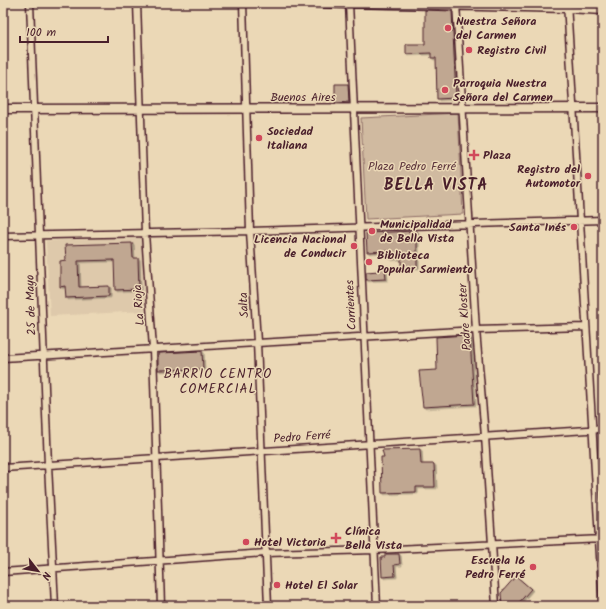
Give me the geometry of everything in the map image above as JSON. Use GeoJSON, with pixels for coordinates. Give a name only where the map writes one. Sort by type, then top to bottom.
{"type":"FeatureCollection","features":[{"type":"Feature","properties":{"kind":"street","name":"25 de Mayo"},"geometry":{"type":"LineString","coordinates":[[30,3],[55,606]]}},
{"type":"Feature","properties":{"kind":"street","name":"La Rioja"},"geometry":{"type":"LineString","coordinates":[[138,3],[145,233],[153,349],[161,606]]}},
{"type":"Feature","properties":{"kind":"street","name":"Salta"},"geometry":{"type":"LineString","coordinates":[[243,3],[250,231],[257,342],[268,606]]}},
{"type":"Feature","properties":{"kind":"street"},"geometry":{"type":"LineString","coordinates":[[316,3],[567,6],[603,11]]}},
{"type":"Feature","properties":{"kind":"street","name":"Corrientes"},"geometry":{"type":"LineString","coordinates":[[349,4],[358,227],[377,606]]}},
{"type":"Feature","properties":{"kind":"street","name":"Padre Kloster"},"geometry":{"type":"LineString","coordinates":[[456,5],[476,330],[485,436],[496,606]]}},
{"type":"Feature","properties":{"kind":"street"},"geometry":{"type":"LineString","coordinates":[[567,6],[585,327],[601,539],[603,606]]}},
{"type":"Feature","properties":{"kind":"street","name":"Buenos Aires"},"geometry":{"type":"LineString","coordinates":[[3,109],[603,108]]}},
{"type":"Feature","properties":{"kind":"street"},"geometry":{"type":"LineString","coordinates":[[3,236],[250,231],[603,220]]}},
{"type":"Feature","properties":{"kind":"street"},"geometry":{"type":"LineString","coordinates":[[3,358],[476,330],[585,327]]}},
{"type":"Feature","properties":{"kind":"street","name":"Pedro Ferré"},"geometry":{"type":"LineString","coordinates":[[3,468],[603,429]]}},
{"type":"Feature","properties":{"kind":"street"},"geometry":{"type":"LineString","coordinates":[[3,572],[266,553],[375,550],[601,539]]}},
{"type":"Feature","properties":{"kind":"shaded area"},"geometry":{"type":"Polygon","coordinates":[[[142,236],[145,311],[50,316],[46,241],[142,236]]]}},
{"type":"Feature","properties":{"kind":"green space","name":"Plaza Pedro Ferré"},"geometry":{"type":"Polygon","coordinates":[[[458,113],[463,214],[366,219],[361,118],[458,113]]]}},
{"type":"Feature","properties":{"kind":"building"},"geometry":{"type":"Polygon","coordinates":[[[425,10],[452,11],[456,98],[437,99],[436,58],[431,58],[431,53],[406,54],[406,44],[425,44],[425,10]]]}},
{"type":"Feature","properties":{"kind":"building"},"geometry":{"type":"Polygon","coordinates":[[[335,84],[348,84],[349,102],[335,103],[335,84]]]}},
{"type":"Feature","properties":{"kind":"building"},"geometry":{"type":"Polygon","coordinates":[[[417,231],[417,267],[401,267],[401,258],[390,259],[390,251],[367,252],[366,233],[417,231]]]}},
{"type":"Feature","properties":{"kind":"building"},"geometry":{"type":"Polygon","coordinates":[[[132,243],[133,258],[138,258],[139,289],[115,290],[114,260],[78,261],[79,287],[109,286],[109,296],[66,298],[65,286],[60,287],[60,261],[66,260],[65,245],[132,243]]]}},
{"type":"Feature","properties":{"kind":"building","name":"Biblioteca Popular Sarmiento"},"geometry":{"type":"Polygon","coordinates":[[[379,268],[385,268],[386,279],[366,280],[366,272],[379,271],[379,268]]]}},
{"type":"Feature","properties":{"kind":"building"},"geometry":{"type":"Polygon","coordinates":[[[466,335],[470,338],[474,404],[423,407],[419,371],[437,370],[436,337],[466,335]]]}},
{"type":"Feature","properties":{"kind":"building"},"geometry":{"type":"Polygon","coordinates":[[[202,351],[203,369],[158,370],[159,353],[202,351]]]}},
{"type":"Feature","properties":{"kind":"building"},"geometry":{"type":"Polygon","coordinates":[[[420,449],[421,464],[434,464],[435,487],[416,487],[416,492],[382,493],[381,457],[384,457],[382,450],[420,449]]]}},
{"type":"Feature","properties":{"kind":"building"},"geometry":{"type":"Polygon","coordinates":[[[385,554],[399,554],[400,564],[394,565],[395,576],[382,577],[381,557],[385,557],[385,554]]]}},
{"type":"Feature","properties":{"kind":"building"},"geometry":{"type":"Polygon","coordinates":[[[516,576],[531,589],[516,606],[502,606],[501,593],[516,576]]]}},
{"type":"Feature","properties":{"kind":"place","name":"Nuestra Señora del Carmen"},"geometry":{"type":"Point","coordinates":[448,28]}},
{"type":"Feature","properties":{"kind":"place","name":"Registro Civil"},"geometry":{"type":"Point","coordinates":[469,50]}},
{"type":"Feature","properties":{"kind":"place","name":"Parroquia Nuestra Señora del Carmen"},"geometry":{"type":"Point","coordinates":[445,90]}},
{"type":"Feature","properties":{"kind":"place","name":"Sociedad Italiana"},"geometry":{"type":"Point","coordinates":[259,138]}},
{"type":"Feature","properties":{"kind":"place","name":"Plaza"},"geometry":{"type":"Point","coordinates":[474,155]}},
{"type":"Feature","properties":{"kind":"place","name":"Registro del Automotor"},"geometry":{"type":"Point","coordinates":[588,176]}},
{"type":"Feature","properties":{"kind":"place","name":"Santa Inés"},"geometry":{"type":"Point","coordinates":[574,227]}},
{"type":"Feature","properties":{"kind":"place","name":"Municipalidad de Bella Vista"},"geometry":{"type":"Point","coordinates":[372,231]}},
{"type":"Feature","properties":{"kind":"place","name":"Licencia Nacional de Conducir"},"geometry":{"type":"Point","coordinates":[354,246]}},
{"type":"Feature","properties":{"kind":"place","name":"Biblioteca Popular Sarmiento"},"geometry":{"type":"Point","coordinates":[369,262]}},
{"type":"Feature","properties":{"kind":"place","name":"Clínica Bella Vista"},"geometry":{"type":"Point","coordinates":[336,538]}},
{"type":"Feature","properties":{"kind":"place","name":"Hotel Victoria"},"geometry":{"type":"Point","coordinates":[246,542]}},
{"type":"Feature","properties":{"kind":"place","name":"Escuela 16 Pedro Ferré"},"geometry":{"type":"Point","coordinates":[533,567]}},
{"type":"Feature","properties":{"kind":"place","name":"Hotel El Solar"},"geometry":{"type":"Point","coordinates":[277,585]}},
{"type":"Feature","properties":{"kind":"district","name":"BELLA VISTA"},"geometry":{"type":"Point","coordinates":[436,185]}},
{"type":"Feature","properties":{"kind":"district","name":"BARRIO CENTRO COMERCIAL"},"geometry":{"type":"Point","coordinates":[218,382]}}]}
